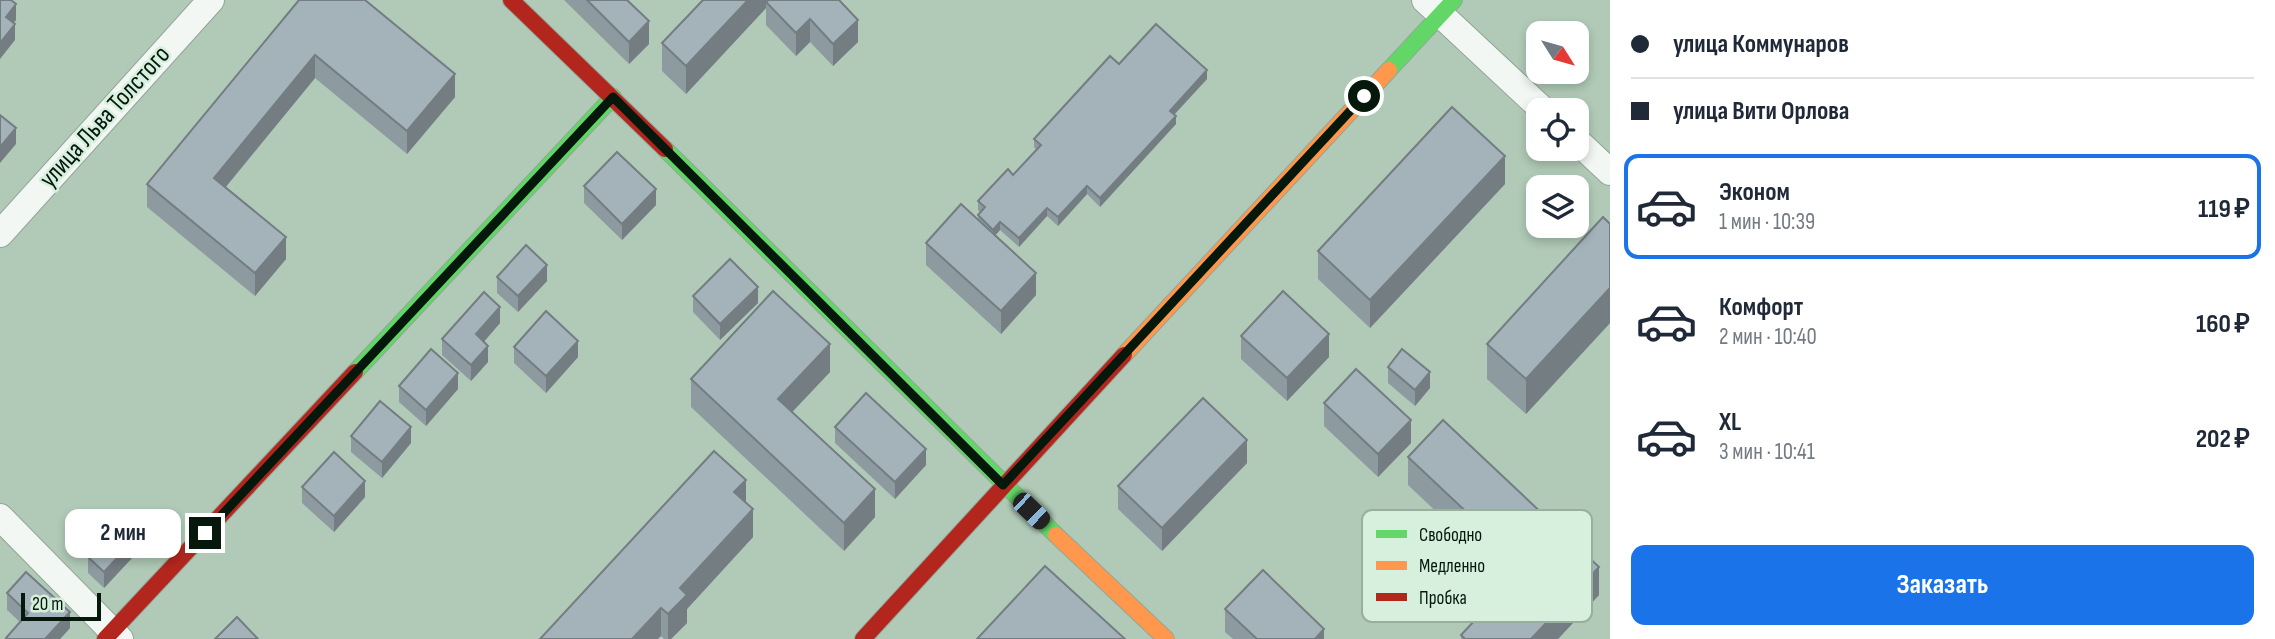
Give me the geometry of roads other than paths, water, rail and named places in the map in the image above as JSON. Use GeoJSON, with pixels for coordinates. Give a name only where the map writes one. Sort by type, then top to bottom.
{"type":"FeatureCollection","features":[{"type":"Feature","properties":{"kind":"street","name":"улица Льва Толстого"},"geometry":{"type":"LineString","coordinates":[[0,234],[211,0]]}},
{"type":"Feature","properties":{"kind":"street"},"geometry":{"type":"LineString","coordinates":[[511,0],[613,97],[1003,485],[1166,639]]}},
{"type":"Feature","properties":{"kind":"street"},"geometry":{"type":"LineString","coordinates":[[863,639],[1440,5],[1531,98]]}},
{"type":"Feature","properties":{"kind":"street"},"geometry":{"type":"LineString","coordinates":[[0,517],[112,636],[613,97]]}},
{"type":"Feature","properties":{"kind":"street"},"geometry":{"type":"LineString","coordinates":[[1589,152],[1610,172]]}}]}
